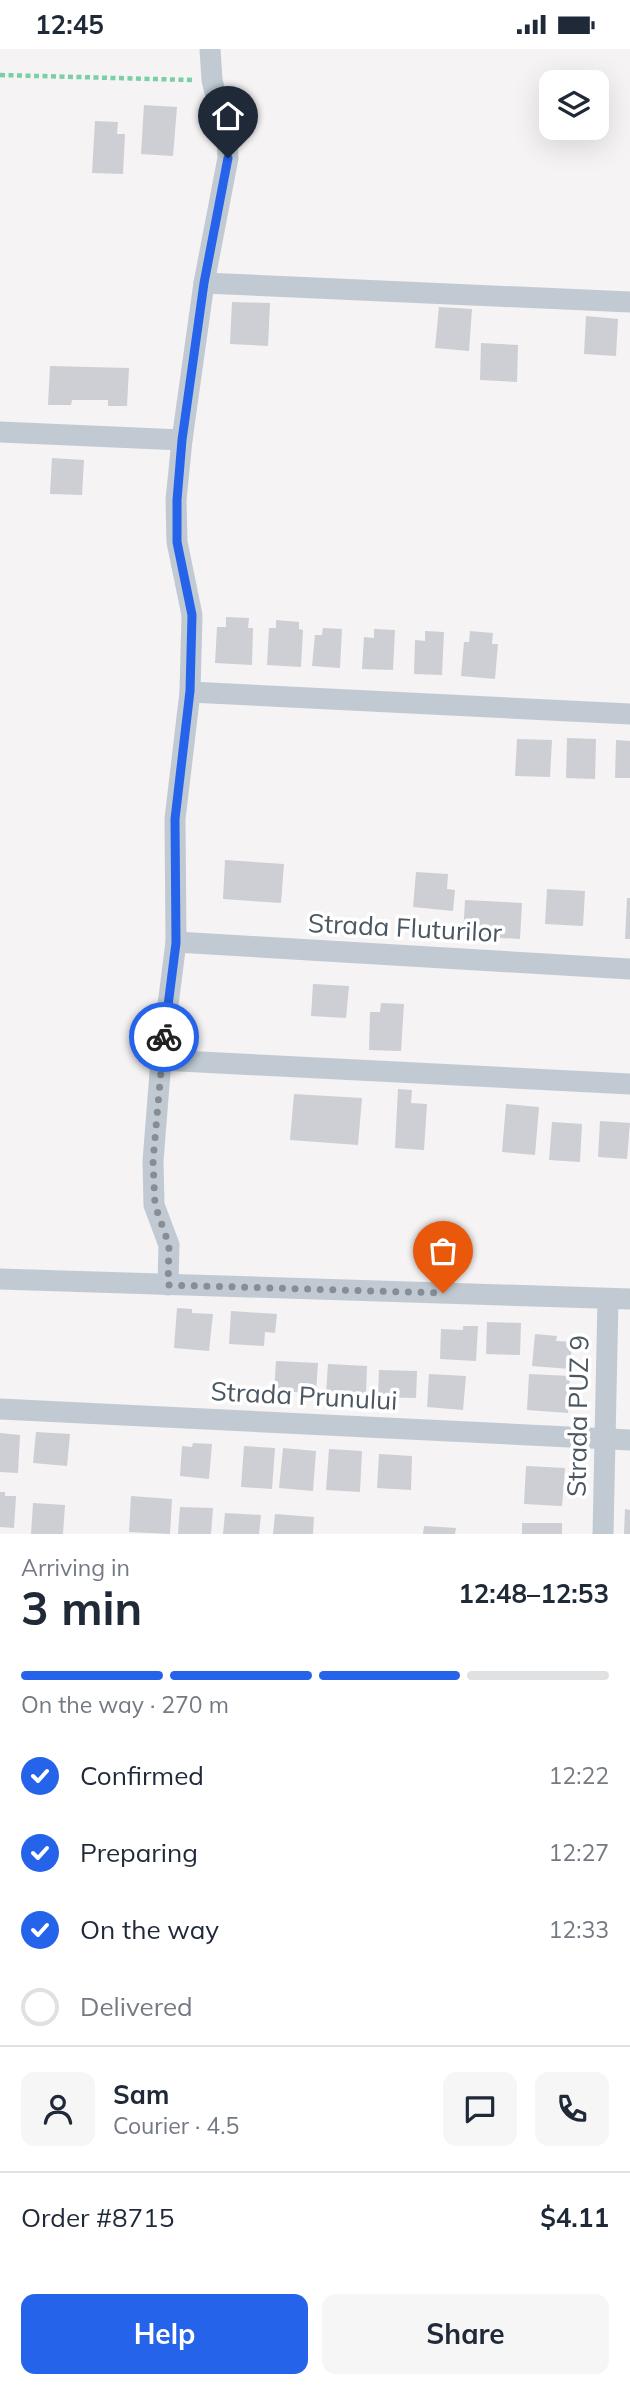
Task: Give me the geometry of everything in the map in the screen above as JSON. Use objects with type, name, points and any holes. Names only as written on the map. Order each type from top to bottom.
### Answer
[{"type":"street","points":[[168,1285],[169,1245],[155,1205],[153,1161],[176,943],[175,819],[190,691],[192,615],[177,542],[177,500],[182,440],[204,283],[228,158],[212,80],[211,49]]},
{"type":"street","points":[[204,283],[630,302]]},
{"type":"street","points":[[0,432],[182,440]]},
{"type":"street","points":[[190,691],[630,714]]},
{"type":"street","name":"Strada Fluturilor","points":[[176,943],[630,969]]},
{"type":"street","points":[[162,1059],[630,1084]]},
{"type":"street","points":[[0,1279],[630,1300]]},
{"type":"street","name":"Strada PUZ 9","points":[[603,1534],[608,1299]]},
{"type":"street","name":"Strada Prunului","points":[[0,1409],[630,1440]]},
{"type":"path","points":[[0,75],[212,80]]},
{"type":"building","points":[[144,105],[177,107],[173,156],[141,154]]},
{"type":"building","points":[[95,121],[118,122],[117,134],[125,134],[123,174],[92,173]]},
{"type":"building","points":[[232,302],[270,303],[268,346],[230,344]]},
{"type":"building","points":[[439,307],[472,309],[469,351],[435,348]]},
{"type":"building","points":[[586,316],[618,319],[616,356],[584,354]]},
{"type":"building","points":[[481,343],[518,345],[517,382],[480,380]]},
{"type":"building","points":[[50,366],[129,368],[127,406],[108,406],[108,400],[72,400],[71,405],[48,405]]},
{"type":"building","points":[[52,458],[84,460],[82,495],[50,494]]},
{"type":"building","points":[[226,617],[249,618],[248,628],[253,628],[252,665],[215,663],[217,627],[226,627]]},
{"type":"building","points":[[276,620],[299,622],[299,629],[303,630],[301,667],[267,665],[269,628],[276,628]]},
{"type":"building","points":[[323,628],[342,629],[340,668],[312,666],[315,635],[322,635]]},
{"type":"building","points":[[374,629],[395,630],[393,670],[362,669],[364,637],[374,638]]},
{"type":"building","points":[[425,631],[444,632],[442,675],[414,674],[415,640],[425,641]]},
{"type":"building","points":[[470,631],[493,633],[492,644],[498,644],[495,679],[461,676],[464,642],[469,642]]},
{"type":"building","points":[[567,738],[596,739],[595,779],[566,778]]},
{"type":"building","points":[[517,739],[552,740],[550,777],[515,776]]},
{"type":"building","points":[[616,740],[630,741],[630,778],[615,778]]},
{"type":"building","points":[[225,860],[284,864],[281,903],[223,899]]},
{"type":"building","points":[[416,872],[448,874],[447,889],[455,890],[453,911],[413,907]]},
{"type":"building","points":[[547,889],[585,891],[583,926],[545,924]]},
{"type":"building","points":[[627,898],[630,898],[630,939],[625,939]]},
{"type":"building","points":[[465,900],[522,903],[520,939],[463,936]]},
{"type":"building","points":[[313,984],[349,986],[346,1018],[311,1016]]},
{"type":"building","points":[[381,1003],[404,1004],[401,1051],[369,1050],[370,1012],[380,1012]]},
{"type":"building","points":[[398,1089],[412,1090],[411,1103],[427,1104],[424,1150],[395,1148]]},
{"type":"building","points":[[294,1094],[362,1098],[358,1145],[290,1140]]},
{"type":"building","points":[[506,1104],[539,1107],[535,1155],[502,1152]]},
{"type":"building","points":[[600,1121],[630,1123],[627,1159],[598,1157]]},
{"type":"building","points":[[552,1122],[582,1124],[580,1162],[549,1160]]},
{"type":"building","points":[[177,1308],[192,1309],[192,1313],[213,1314],[209,1351],[174,1348]]},
{"type":"building","points":[[231,1311],[277,1314],[275,1333],[265,1332],[264,1346],[229,1344]]},
{"type":"building","points":[[487,1322],[521,1323],[520,1355],[486,1354]]},
{"type":"building","points":[[463,1326],[478,1326],[476,1361],[440,1359],[441,1329],[463,1330]]},
{"type":"building","points":[[535,1334],[557,1336],[556,1341],[572,1342],[570,1369],[532,1366]]},
{"type":"building","points":[[276,1361],[318,1363],[316,1393],[274,1391]]},
{"type":"building","points":[[328,1364],[367,1366],[366,1395],[326,1393]]},
{"type":"building","points":[[379,1370],[417,1371],[416,1398],[378,1397]]},
{"type":"building","points":[[429,1374],[466,1376],[463,1410],[427,1407]]},
{"type":"building","points":[[529,1374],[570,1376],[568,1413],[527,1410]]},
{"type":"building","points":[[36,1432],[70,1434],[67,1466],[33,1463]]},
{"type":"building","points":[[0,1433],[20,1435],[18,1473],[0,1472]]},
{"type":"building","points":[[193,1443],[212,1444],[209,1479],[180,1476],[182,1446],[192,1447]]},
{"type":"building","points":[[244,1446],[275,1448],[272,1489],[241,1487]]},
{"type":"building","points":[[283,1448],[316,1451],[313,1491],[279,1488]]},
{"type":"building","points":[[329,1449],[362,1451],[360,1492],[326,1490]]},
{"type":"building","points":[[379,1454],[412,1456],[411,1490],[377,1488]]},
{"type":"building","points":[[526,1466],[565,1468],[562,1506],[524,1504]]},
{"type":"building","points":[[0,1492],[5,1492],[5,1496],[16,1496],[14,1528],[0,1527]]},
{"type":"building","points":[[131,1496],[172,1499],[170,1534],[129,1532]]},
{"type":"building","points":[[33,1503],[65,1505],[63,1534],[31,1534]]},
{"type":"building","points":[[180,1507],[213,1508],[211,1534],[178,1534]]},
{"type":"building","points":[[625,1509],[630,1510],[630,1534],[624,1534]]},
{"type":"building","points":[[225,1513],[261,1515],[259,1534],[223,1534]]},
{"type":"building","points":[[275,1514],[314,1517],[313,1534],[273,1534]]},
{"type":"building","points":[[522,1523],[562,1523],[562,1534],[522,1534]]},
{"type":"building","points":[[424,1526],[456,1528],[455,1534],[423,1534]]},
{"type":"way so far","points":[[164,1037],[153,1161],[155,1205],[169,1245],[168,1285],[443,1293]]},
{"type":"route","points":[[164,1037],[176,943],[175,819],[190,691],[192,615],[177,542],[177,500],[182,440],[204,283],[228,158]]}]
